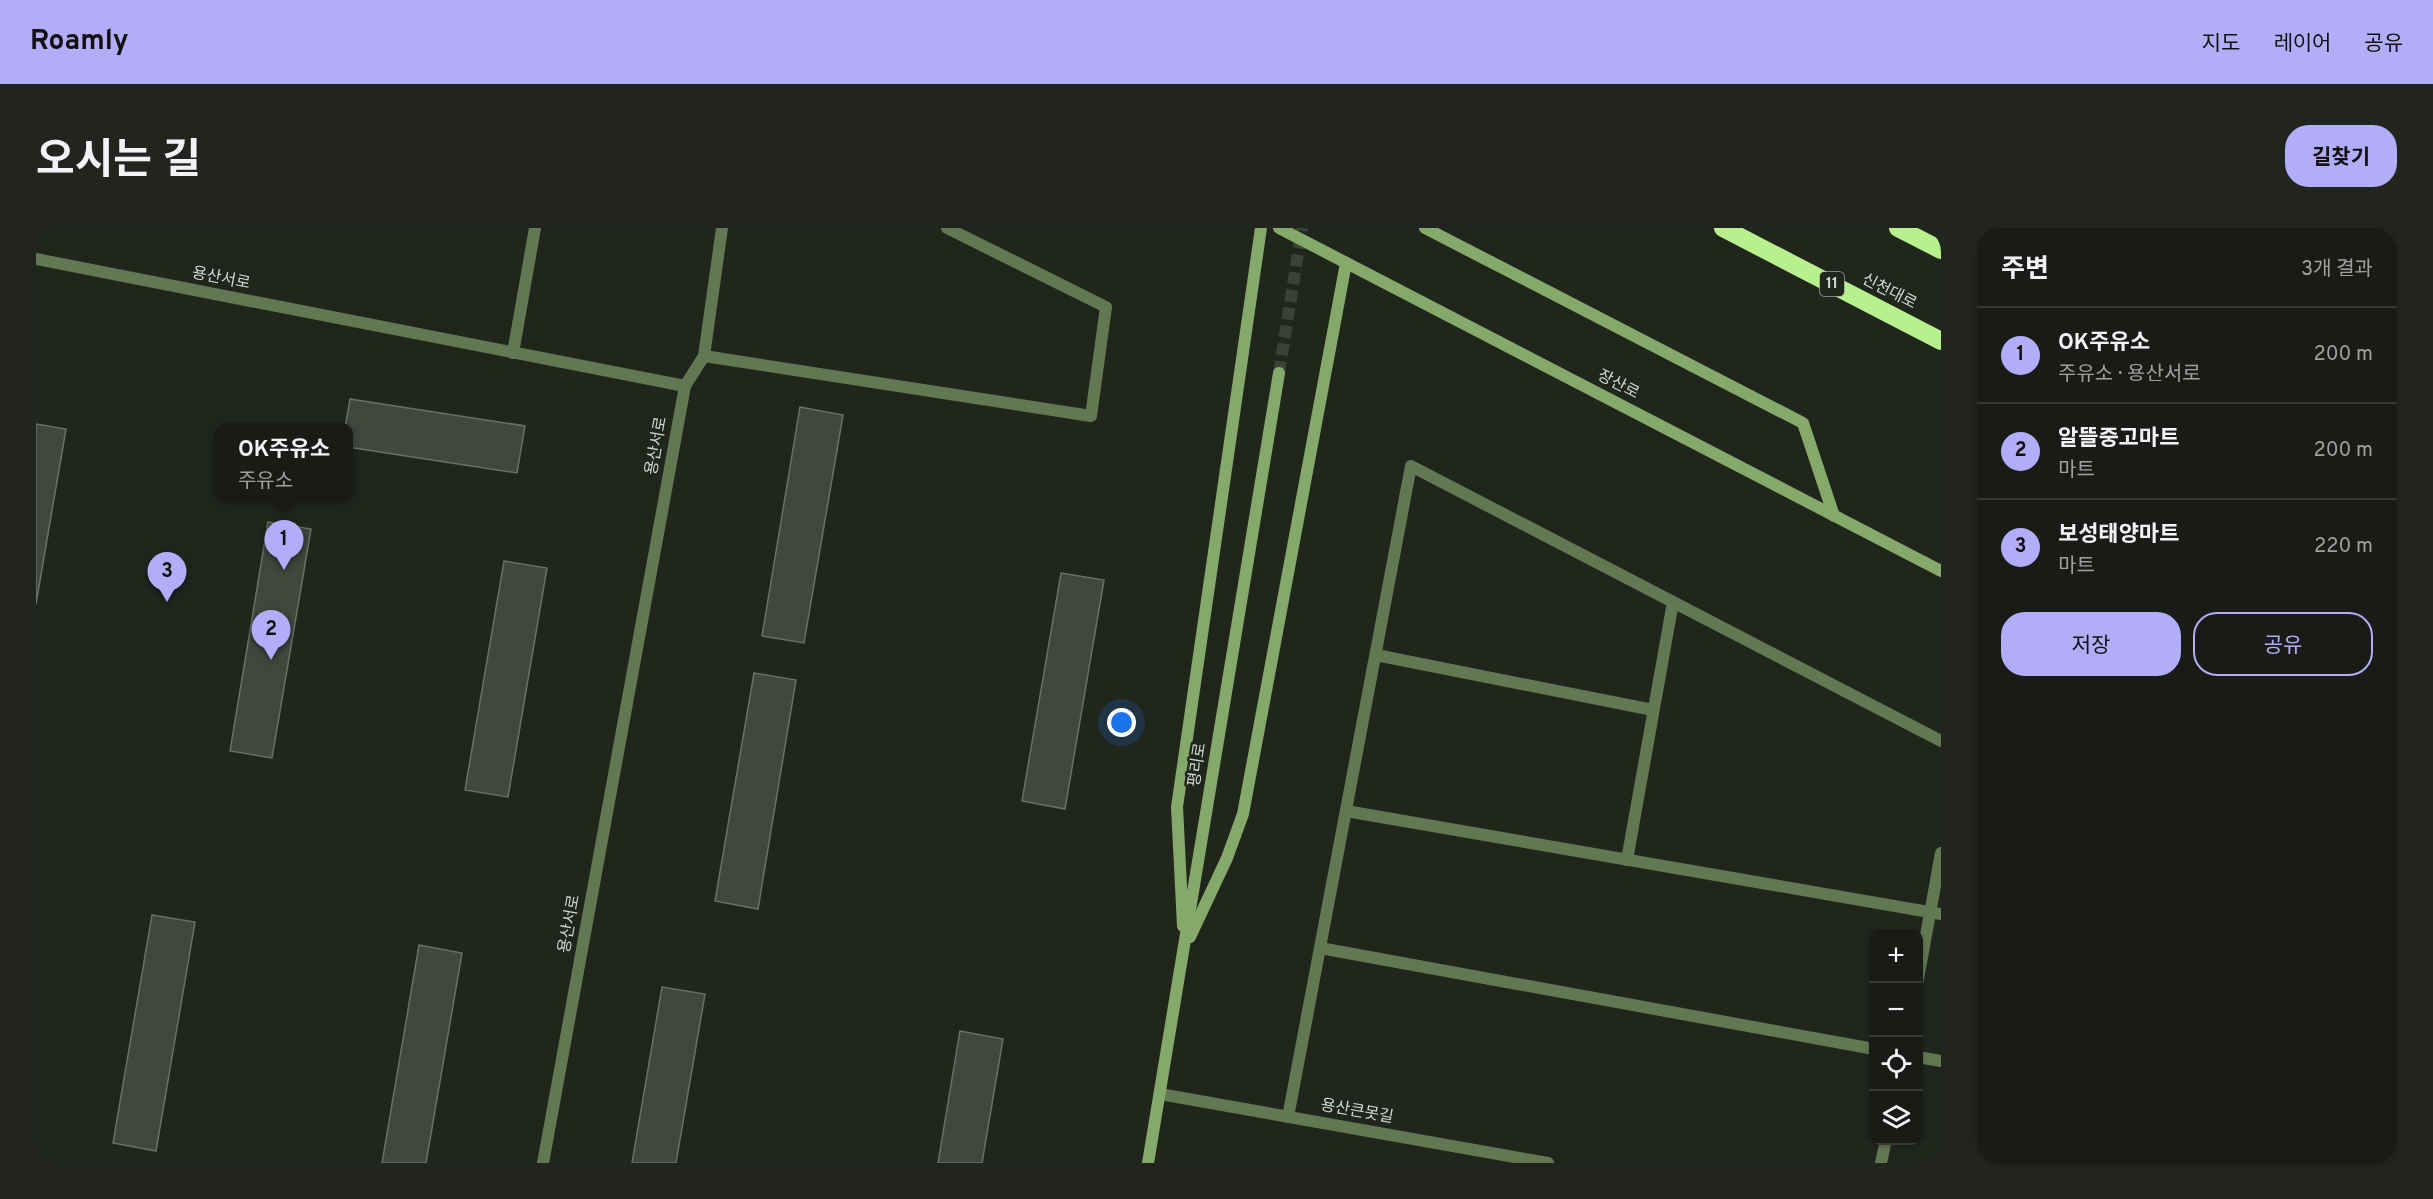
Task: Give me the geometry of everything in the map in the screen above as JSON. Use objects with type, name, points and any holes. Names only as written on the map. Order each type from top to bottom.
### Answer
[{"type":"highway","name":"신천대로","points":[[1723,228],[1941,341]]},
{"type":"highway","points":[[1898,228],[1941,250]]},
{"type":"main road","points":[[1184,952],[1177,807],[1261,228]]},
{"type":"main road","name":"장산로","points":[[1279,228],[1941,571]]},
{"type":"main road","points":[[1425,228],[1803,423],[1834,516]]},
{"type":"main road","points":[[1184,952],[1227,858],[1243,814],[1346,263]]},
{"type":"main road","name":"평리로","points":[[1148,1163],[1279,373]]},
{"type":"street","points":[[513,353],[535,228]]},
{"type":"street","points":[[685,386],[704,356],[722,228]]},
{"type":"street","points":[[704,356],[1091,416],[1106,307],[947,228]]},
{"type":"street","name":"용산서로","points":[[36,259],[685,386],[543,1163]]},
{"type":"street","points":[[1288,1117],[1411,466],[1941,741]]},
{"type":"street","points":[[1627,860],[1673,602]]},
{"type":"street","points":[[1376,655],[1653,710]]},
{"type":"street","points":[[1346,811],[1936,913]]},
{"type":"street","points":[[1923,961],[1936,913],[1941,853]]},
{"type":"street","points":[[1320,948],[1869,1048]]},
{"type":"street","points":[[1923,1058],[1941,1061]]},
{"type":"street","name":"용산큰못길","points":[[1160,1094],[1548,1163]]},
{"type":"street","points":[[1881,1163],[1885,1145]]},
{"type":"building","points":[[350,399],[525,426],[517,473],[353,448],[353,423],[346,423]]},
{"type":"building","points":[[800,407],[843,415],[804,643],[762,636]]},
{"type":"building","points":[[36,424],[66,429],[36,604]]},
{"type":"building","points":[[268,522],[311,529],[272,758],[230,751]]},
{"type":"building","points":[[504,561],[547,568],[508,797],[465,790]]},
{"type":"building","points":[[1061,573],[1104,580],[1065,809],[1022,801]]},
{"type":"building","points":[[754,673],[796,680],[758,909],[715,901]]},
{"type":"building","points":[[152,915],[195,922],[156,1151],[113,1143]]},
{"type":"building","points":[[419,945],[462,953],[426,1163],[382,1163]]},
{"type":"building","points":[[662,987],[705,994],[676,1163],[632,1163]]},
{"type":"building","points":[[960,1031],[1003,1039],[982,1163],[938,1163]]},
{"type":"tunnel","points":[[1279,373],[1302,228]]},
{"type":"place","name":"OK주유소","points":[[284,570]]},
{"type":"place","name":"보성태양마트","points":[[167,602]]},
{"type":"place","name":"알뜰중고마트","points":[[271,660]]}]
